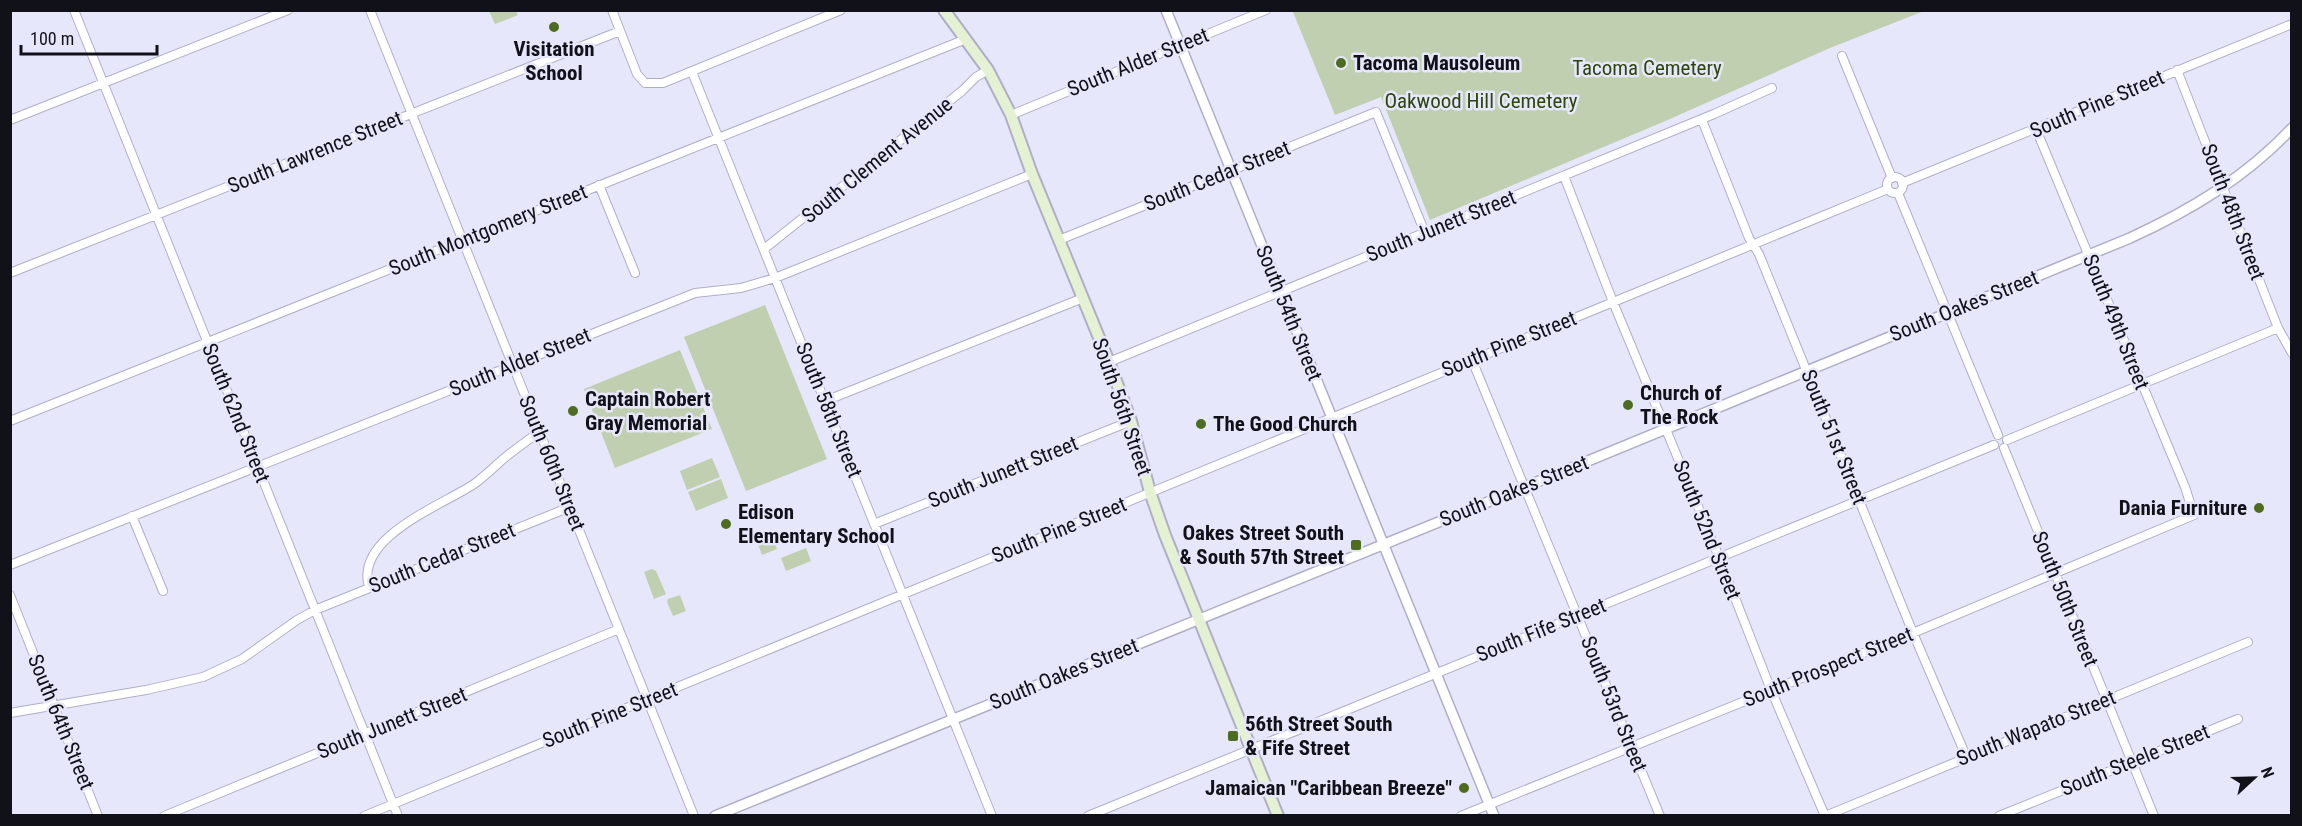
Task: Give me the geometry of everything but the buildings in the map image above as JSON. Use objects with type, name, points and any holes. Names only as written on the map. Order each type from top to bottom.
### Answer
[{"type":"main road","name":"South 56th Street","points":[[944,10],[988,70],[1011,115],[1032,174],[1131,420],[1150,492],[1165,535],[1278,816]]},
{"type":"street","name":"South 62nd Street","points":[[74,10],[398,816]]},
{"type":"street","points":[[10,120],[288,10]]},
{"type":"street","name":"South 60th Street","points":[[370,10],[694,816]]},
{"type":"street","points":[[612,10],[637,74],[647,84],[663,83],[692,72],[841,10]]},
{"type":"street","name":"South 54th Street","points":[[1166,10],[1494,816]]},
{"type":"street","name":"South Alder Street","points":[[1011,115],[1266,10]]},
{"type":"street","name":"South Pine Street","points":[[1902,183],[2292,24]]},
{"type":"street","name":"South Lawrence Street","points":[[10,273],[620,31]]},
{"type":"street","name":"South Montgomery Street","points":[[10,421],[966,39]]},
{"type":"street","points":[[1842,56],[1892,178]]},
{"type":"street","name":"South Clement Avenue","points":[[764,249],[988,70]]},
{"type":"street","name":"South 48th Street","points":[[2177,70],[2278,328],[2292,353]]},
{"type":"street","name":"South 58th Street","points":[[692,72],[992,816]]},
{"type":"street","name":"South Junett Street","points":[[1109,362],[1702,120],[1772,88]]},
{"type":"street","name":"South Cedar Street","points":[[1059,240],[1376,112],[1425,233]]},
{"type":"street","name":"South 51st Street","points":[[1702,120],[1966,756]]},
{"type":"street","name":"South Oakes Street","points":[[715,816],[2089,255],[2169,220],[2224,188],[2267,153],[2292,128]]},
{"type":"street","name":"South 49th Street","points":[[2036,129],[2185,487],[2194,515]]},
{"type":"street","name":"South Alder Street","points":[[10,564],[695,293],[741,288],[775,278],[1032,174]]},
{"type":"street","name":"South 52nd Street","points":[[1564,176],[1771,690],[1825,816]]},
{"type":"street","points":[[1892,178],[1897,178],[1902,183],[1902,188],[1898,193]]},
{"type":"street","points":[[1892,178],[1887,184],[1888,189],[1893,193],[1898,193]]},
{"type":"street","points":[[599,185],[635,273]]},
{"type":"street","name":"South Pine Street","points":[[364,816],[1888,189]]},
{"type":"street","points":[[1898,193],[1998,435]]},
{"type":"street","points":[[825,401],[1083,298]]},
{"type":"street","points":[[2007,440],[2278,328]]},
{"type":"street","name":"South 53rd Street","points":[[1472,360],[1660,816]]},
{"type":"street","name":"South Junett Street","points":[[874,524],[1131,420]]},
{"type":"street","points":[[369,587],[366,579],[369,567],[387,538],[401,525],[477,482],[539,432]]},
{"type":"street","points":[[1998,435],[2004,436],[2007,440]]},
{"type":"street","points":[[1998,435],[1994,445],[1997,448],[2004,448],[2007,440]]},
{"type":"street","name":"South Fife Street","points":[[1088,816],[1994,445]]},
{"type":"street","name":"South 50th Street","points":[[2004,448],[2154,816]]},
{"type":"street","name":"South Cedar Street","points":[[315,610],[570,507]]},
{"type":"street","name":"South Prospect Street","points":[[1461,816],[1913,633],[2194,515]]},
{"type":"street","points":[[132,516],[163,591]]},
{"type":"street","name":"South 64th Street","points":[[10,595],[98,816]]},
{"type":"street","points":[[10,713],[172,685],[216,672],[247,656],[297,620],[315,610]]},
{"type":"street","name":"South Junett Street","points":[[164,816],[619,629]]},
{"type":"street","name":"South Wapato Street","points":[[1825,816],[1966,756],[2248,642]]},
{"type":"street","name":"South Steele Street","points":[[1998,816],[2238,718]]},
{"type":"green space","name":"Oakwood Hill Cemetery","points":[[1297,10],[1924,11],[1830,48],[1663,122],[1430,220],[1381,97],[1335,115],[1293,12]]},
{"type":"green space","points":[[489,11],[516,11],[518,15],[495,24]]},
{"type":"green space","points":[[765,305],[827,459],[746,491],[684,337]]},
{"type":"green space","points":[[680,350],[712,429],[615,468],[584,389]]},
{"type":"green space","points":[[712,458],[720,477],[687,490],[680,471]]},
{"type":"green space","points":[[721,479],[728,498],[696,511],[688,492]]},
{"type":"green space","points":[[765,530],[770,532],[777,549],[762,555],[754,534]]},
{"type":"green space","points":[[806,548],[811,561],[786,571],[781,558]]},
{"type":"green space","points":[[652,569],[656,571],[666,594],[654,599],[644,572]]},
{"type":"green space","points":[[680,595],[686,611],[673,616],[667,602],[668,599]]},
{"type":"place","name":"Visitation School","points":[[554,27]]},
{"type":"place","name":"Tacoma Mausoleum","points":[[1341,63]]},
{"type":"place","name":"Church of The Rock","points":[[1628,405]]},
{"type":"place","name":"Captain Robert Gray Memorial","points":[[573,411]]},
{"type":"place","name":"The Good Church","points":[[1201,424]]},
{"type":"place","name":"Dania Furniture","points":[[2259,508]]},
{"type":"place","name":"Edison Elementary School","points":[[726,524]]},
{"type":"place","name":"Oakes Street South & South 57th Street","points":[[1356,545]]},
{"type":"place","name":"56th Street South & Fife Street","points":[[1233,736]]},
{"type":"place","name":"Jamaican \"Caribbean Breeze\"","points":[[1464,788]]},
{"type":"park label","name":"Tacoma Cemetery","points":[[1647,68]]}]
